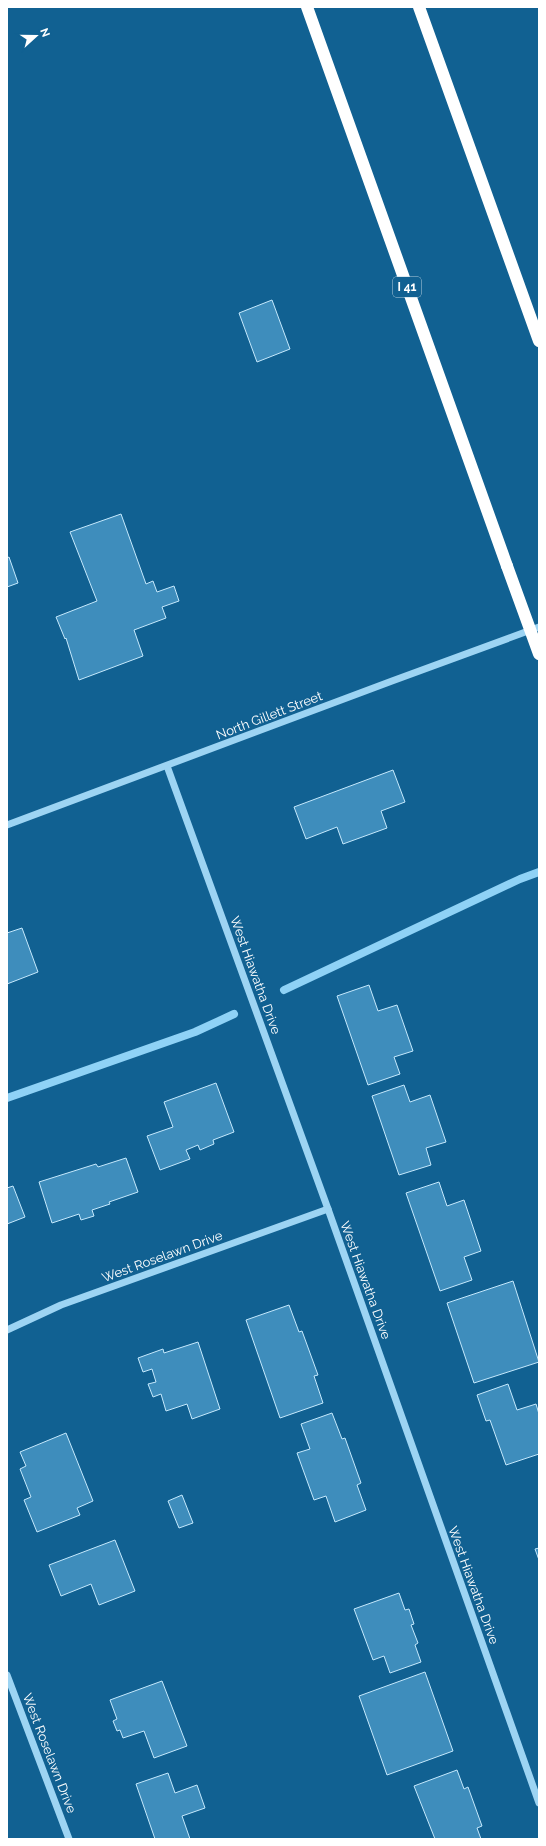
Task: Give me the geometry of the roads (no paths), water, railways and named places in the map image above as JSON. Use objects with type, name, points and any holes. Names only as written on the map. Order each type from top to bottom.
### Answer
[{"type":"highway","name":"I 41","points":[[307,7],[539,654]]},
{"type":"highway","points":[[419,7],[539,341]]},
{"type":"street","name":"North Gillett Street","points":[[7,825],[539,627]]},
{"type":"street","name":"West Hiawatha Drive","points":[[167,766],[328,1209],[539,1803]]},
{"type":"street","name":"West Roselawn Drive","points":[[7,1330],[61,1304],[328,1209]]},
{"type":"street","name":"West Roselawn Drive","points":[[7,1675],[70,1839]]},
{"type":"waterway","points":[[284,990],[520,879],[539,872]]},
{"type":"waterway","points":[[7,1098],[195,1032],[234,1014]]}]
